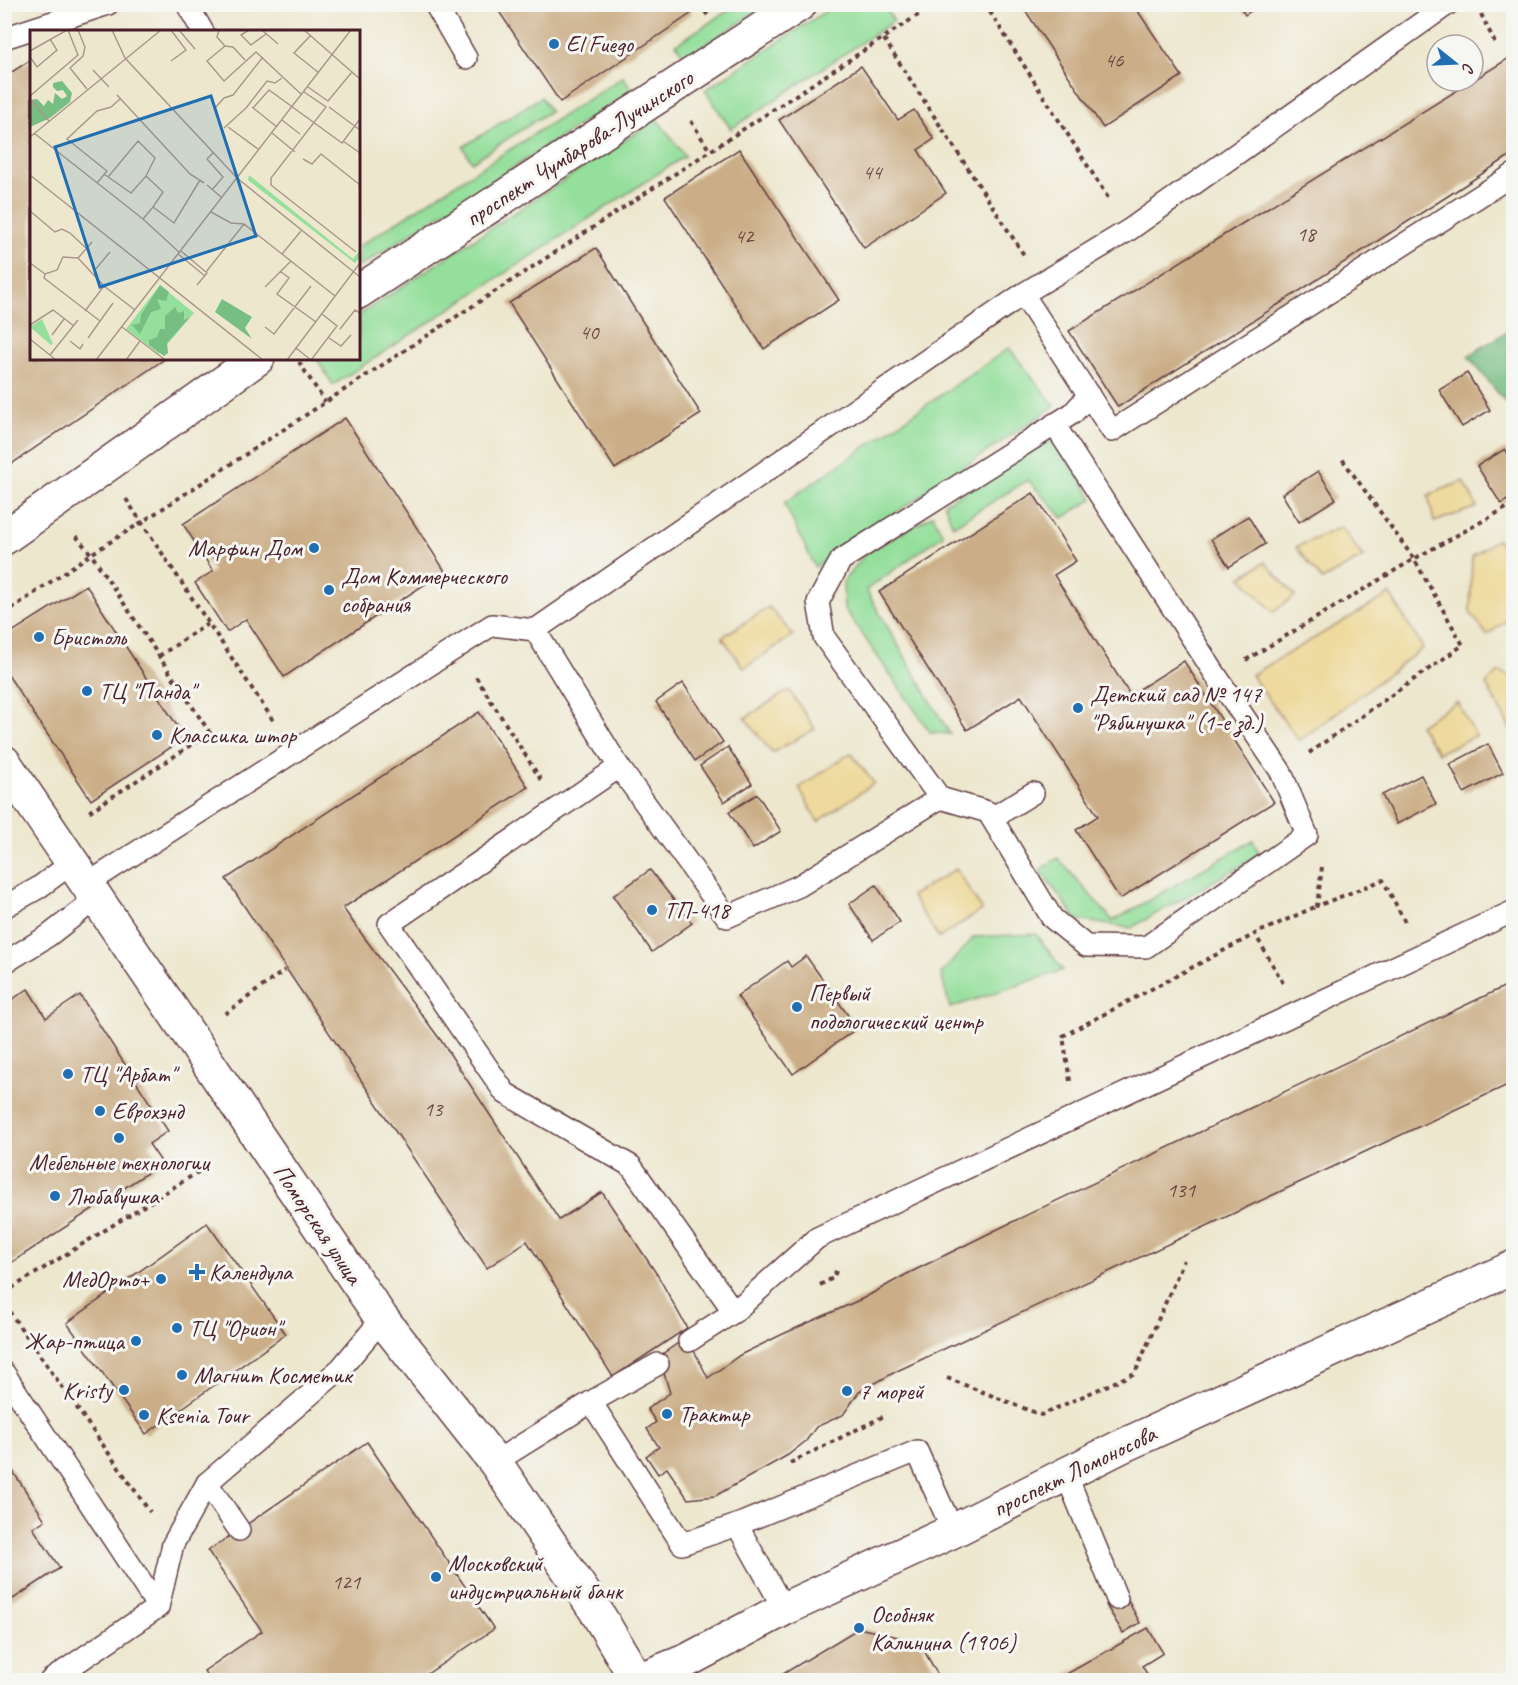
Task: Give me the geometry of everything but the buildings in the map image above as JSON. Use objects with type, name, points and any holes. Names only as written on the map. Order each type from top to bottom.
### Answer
[{"type":"street","name":"проспект Чумбарова-Лучинского","points":[[360,291],[800,4]]},
{"type":"street","points":[[4,538],[255,360]]},
{"type":"street","name":"Поморская улица","points":[[4,762],[382,1319],[495,1462],[596,1611],[637,1680]]},
{"type":"street","name":"проспект Ломоносова","points":[[637,1680],[688,1660],[784,1609],[953,1531],[1205,1407],[1514,1267]]},
{"type":"lane","points":[[4,38],[108,4]]},
{"type":"lane","points":[[187,4],[202,30]]},
{"type":"lane","points":[[435,4],[466,58]]},
{"type":"lane","points":[[4,963],[48,936],[85,882],[295,752],[492,625],[535,630],[1023,294],[1129,230],[1448,4]]},
{"type":"lane","points":[[1023,294],[1112,431],[1514,174]]},
{"type":"lane","points":[[1054,424],[1281,772],[1307,835],[1146,947],[1086,946],[1052,918],[988,812],[940,798],[824,637],[818,602],[841,560],[1054,424],[1073,413],[1089,395]]},
{"type":"lane","points":[[535,630],[619,767],[727,917],[799,886],[940,798]]},
{"type":"lane","points":[[619,767],[389,924],[505,1093],[631,1166],[734,1312]]},
{"type":"lane","points":[[992,818],[1034,794]]},
{"type":"lane","points":[[4,907],[38,888],[85,882]]},
{"type":"lane","points":[[689,1341],[734,1312],[817,1238],[1514,911]]},
{"type":"lane","points":[[51,1680],[158,1607],[173,1544],[207,1482],[341,1368],[382,1319]]},
{"type":"lane","points":[[495,1462],[591,1402],[658,1364]]},
{"type":"lane","points":[[4,1373],[158,1607]]},
{"type":"lane","points":[[591,1402],[682,1544],[737,1525],[917,1451],[953,1531]]},
{"type":"lane","points":[[1066,1474],[1117,1599]]},
{"type":"lane","points":[[207,1482],[239,1530]]},
{"type":"lane","points":[[737,1525],[784,1609]]},
{"type":"path","points":[[700,4],[708,16]]},
{"type":"path","points":[[921,4],[926,11]]},
{"type":"path","points":[[4,614],[90,554],[935,4]]},
{"type":"path","points":[[985,4],[1129,230]]},
{"type":"path","points":[[1477,5],[1497,45]]},
{"type":"path","points":[[884,39],[1042,283]]},
{"type":"path","points":[[298,360],[325,402]]},
{"type":"path","points":[[1281,772],[1463,645],[1414,558],[1340,456]]},
{"type":"path","points":[[104,466],[295,752]]},
{"type":"path","points":[[52,505],[90,554],[210,733],[85,814]]},
{"type":"path","points":[[1217,677],[1414,558],[1510,506]]},
{"type":"path","points":[[159,656],[209,623]]},
{"type":"path","points":[[475,676],[542,781]]},
{"type":"path","points":[[1307,835],[1323,869],[1317,906]]},
{"type":"path","points":[[1075,1117],[1063,1036],[1255,934],[1383,880],[1422,954]]},
{"type":"path","points":[[1255,934],[1299,1012]]},
{"type":"path","points":[[225,1014],[285,970]]},
{"type":"path","points":[[4,1293],[203,1168]]},
{"type":"path","points":[[947,1378],[1041,1415],[1135,1372],[1184,1260]]},
{"type":"path","points":[[4,1304],[173,1544]]},
{"type":"path","points":[[788,1464],[884,1416]]},
{"type":"green space","points":[[737,5],[767,5],[685,58],[676,44]]},
{"type":"green space","points":[[835,5],[883,5],[894,21],[731,129],[705,90]]},
{"type":"green space","points":[[623,77],[632,91],[360,266],[360,245]]},
{"type":"green space","points":[[541,97],[550,111],[472,162],[463,147]]},
{"type":"green space","points":[[657,119],[685,156],[333,385],[318,360],[360,360],[360,314]]},
{"type":"green space","points":[[1513,328],[1513,399],[1506,403],[1468,356]]},
{"type":"green space","points":[[1009,348],[1055,406],[815,567],[784,503]]},
{"type":"green space","points":[[1056,437],[1093,499],[1063,518],[1028,480],[953,526],[944,503]]},
{"type":"green space","points":[[933,515],[943,535],[866,590],[950,734],[930,732],[844,608],[843,582],[866,553]]},
{"type":"green space","points":[[1253,840],[1260,855],[1131,928],[1077,920],[1040,870],[1058,858],[1113,921]]},
{"type":"green space","points":[[1036,934],[1063,970],[950,1008],[941,974],[974,937]]},
{"type":"sand","points":[[1464,481],[1477,507],[1434,522],[1428,495]]},
{"type":"sand","points":[[1341,527],[1363,557],[1322,580],[1296,547]]},
{"type":"sand","points":[[1497,539],[1513,562],[1513,616],[1487,635],[1470,612],[1472,557]]},
{"type":"sand","points":[[1265,562],[1295,596],[1273,612],[1241,577]]},
{"type":"sand","points":[[1390,594],[1423,648],[1299,741],[1251,675]]},
{"type":"sand","points":[[769,607],[793,635],[744,668],[722,637]]},
{"type":"sand","points":[[1499,672],[1513,677],[1513,734],[1486,684]]},
{"type":"sand","points":[[789,690],[815,729],[772,753],[745,718]]},
{"type":"sand","points":[[1457,702],[1476,736],[1438,753],[1419,725]]},
{"type":"sand","points":[[851,753],[874,783],[818,822],[799,788]]},
{"type":"sand","points":[[956,869],[982,910],[939,938],[911,896]]},
{"type":"place","name":"El Fuego","points":[[554,44]]},
{"type":"place","name":"Марфин Дом","points":[[314,548]]},
{"type":"place","name":"Дом Коммерческого собрания","points":[[329,590]]},
{"type":"place","name":"Бристоль","points":[[39,637]]},
{"type":"place","name":"ТЦ \"Панда\"","points":[[87,691]]},
{"type":"place","name":"Детский сад № 147 \"Рябинушка\" (1-е зд.)","points":[[1078,708]]},
{"type":"place","name":"Классика штор","points":[[157,735]]},
{"type":"place","name":"ТП-418","points":[[652,910]]},
{"type":"place","name":"Первый подологический центр","points":[[797,1007]]},
{"type":"place","name":"ТЦ \"Арбат\"","points":[[68,1074]]},
{"type":"place","name":"Еврохэнд","points":[[100,1111]]},
{"type":"place","name":"Мебельные технологии","points":[[119,1138]]},
{"type":"place","name":"Любавушка","points":[[55,1196]]},
{"type":"place","name":"Календула","points":[[197,1272]]},
{"type":"place","name":"МедОрто+","points":[[161,1279]]},
{"type":"place","name":"ТЦ \"Орион\"","points":[[177,1328]]},
{"type":"place","name":"Жар-птица","points":[[136,1341]]},
{"type":"place","name":"Магнит Косметик","points":[[182,1375]]},
{"type":"place","name":"Kristy","points":[[124,1390]]},
{"type":"place","name":"7 морей","points":[[847,1391]]},
{"type":"place","name":"Трактир","points":[[667,1414]]},
{"type":"place","name":"Ksenia Tour","points":[[144,1415]]},
{"type":"place","name":"Московский индустриальный банк","points":[[436,1577]]},
{"type":"place","name":"Особняк Калинина (1906)","points":[[859,1628]]}]
